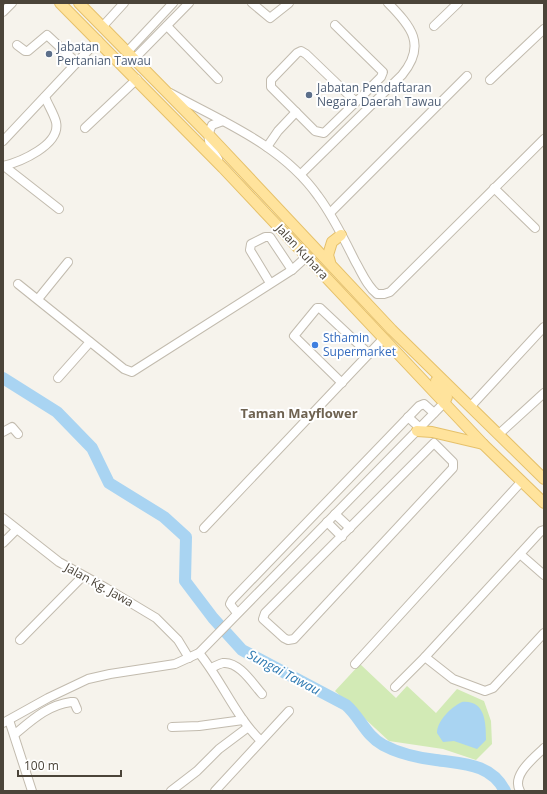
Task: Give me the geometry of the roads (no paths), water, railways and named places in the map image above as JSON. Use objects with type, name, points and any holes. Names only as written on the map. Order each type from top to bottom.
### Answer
[{"type":"main road","name":"Jalan Kuhara","points":[[60,3],[137,79],[223,168],[483,444],[544,503]]},
{"type":"main road","name":"Jalan Kuhara","points":[[79,3],[166,90],[330,262],[371,308],[544,478]]},
{"type":"main road","points":[[330,262],[328,255],[332,242],[341,236]]},
{"type":"main road","points":[[429,366],[428,372],[444,389],[447,397],[444,403]]},
{"type":"main road","points":[[419,429],[483,444]]},
{"type":"main road","points":[[532,467],[544,472]]},
{"type":"street","points":[[3,12],[12,3]]},
{"type":"street","points":[[103,26],[124,3]]},
{"type":"street","points":[[132,55],[173,3]]},
{"type":"street","points":[[132,55],[167,26],[189,3]]},
{"type":"street","points":[[252,3],[270,18],[289,3]]},
{"type":"street","points":[[301,174],[402,75],[412,61],[415,48],[412,34],[404,20],[388,3]]},
{"type":"street","points":[[434,26],[458,3]]},
{"type":"street","points":[[335,25],[383,72],[381,77],[356,102],[324,133],[315,131],[273,89],[270,82],[297,53],[302,52],[306,54],[356,102]]},
{"type":"street","points":[[167,26],[218,79]]},
{"type":"street","points":[[490,80],[544,29]]},
{"type":"street","points":[[17,44],[25,51],[28,51],[47,35],[76,62]]},
{"type":"street","points":[[3,141],[98,40]]},
{"type":"street","points":[[330,213],[467,76]]},
{"type":"street","points":[[85,128],[137,79]]},
{"type":"street","points":[[166,90],[267,147],[301,174],[330,213],[367,282],[377,294],[390,292],[544,139]]},
{"type":"street","points":[[3,166],[33,155],[46,145],[55,134],[56,123],[45,97]]},
{"type":"street","points":[[267,147],[278,131],[296,112]]},
{"type":"street","points":[[223,121],[212,125],[208,134],[208,143],[223,168]]},
{"type":"street","points":[[3,166],[59,209]]},
{"type":"street","points":[[494,188],[535,228]]},
{"type":"street","points":[[270,283],[250,250],[251,244],[265,237],[270,238],[292,270]]},
{"type":"street","points":[[18,284],[124,369],[132,372],[292,270],[303,260],[303,252]]},
{"type":"street","points":[[38,299],[68,262]]},
{"type":"street","points":[[342,383],[294,336],[317,308],[320,308],[369,354]]},
{"type":"street","points":[[471,406],[544,327]]},
{"type":"street","points":[[204,528],[383,339]]},
{"type":"street","points":[[58,378],[90,342]]},
{"type":"street","points":[[499,434],[544,392]]},
{"type":"street","points":[[32,791],[15,734],[6,721],[48,698],[88,679],[175,664],[199,653],[444,403]]},
{"type":"street","points":[[237,613],[230,604],[232,600],[408,417],[422,404],[434,413]]},
{"type":"street","points":[[408,417],[419,429]]},
{"type":"street","points":[[3,432],[12,427],[18,434]]},
{"type":"street","points":[[431,444],[437,446],[453,462],[453,468],[294,639],[288,640],[284,638],[263,619],[265,613],[342,537],[431,444]]},
{"type":"street","points":[[355,664],[522,481]]},
{"type":"street","points":[[335,514],[350,528]]},
{"type":"street","name":"Jalan Kg. Jawa","points":[[3,518],[46,554],[156,618],[178,640],[189,658]]},
{"type":"street","points":[[327,522],[342,537]]},
{"type":"street","points":[[3,543],[16,530]]},
{"type":"street","points":[[395,687],[425,657],[541,531],[544,530]]},
{"type":"street","points":[[285,544],[296,554]]},
{"type":"street","points":[[520,554],[544,575]]},
{"type":"street","points":[[20,640],[83,576]]},
{"type":"street","points":[[425,657],[453,679],[485,691],[492,688],[544,633]]},
{"type":"street","points":[[199,653],[211,668],[245,724],[261,741]]},
{"type":"street","points":[[211,668],[224,663],[231,664],[241,670],[262,694]]},
{"type":"street","points":[[15,734],[50,708],[74,702],[77,709]]},
{"type":"street","points":[[215,791],[289,711]]},
{"type":"street","points":[[172,727],[245,724]]},
{"type":"street","points":[[171,791],[197,771],[245,724]]},
{"type":"street","points":[[520,791],[518,783],[521,773],[544,748]]},
{"type":"water","points":[[462,702],[470,702],[480,708],[483,714],[486,740],[477,749],[454,741],[443,742],[437,733],[439,724],[445,715],[453,707]]},
{"type":"waterway","name":"Sungai Tawau","points":[[3,378],[57,412],[92,448],[109,483],[164,517],[186,537],[185,581],[213,618],[242,650],[346,705],[372,737],[383,745],[402,753],[475,766],[492,775],[505,791]]},
{"type":"place","name":"Jabatan Pertanian Tawau","points":[[49,54]]},
{"type":"place","name":"Jabatan Pendaftaran Negara Daerah Tawau","points":[[309,95]]},
{"type":"place","name":"Sthamin Supermarket","points":[[315,345]]},
{"type":"district","name":"Taman Mayflower","points":[[299,413]]}]
